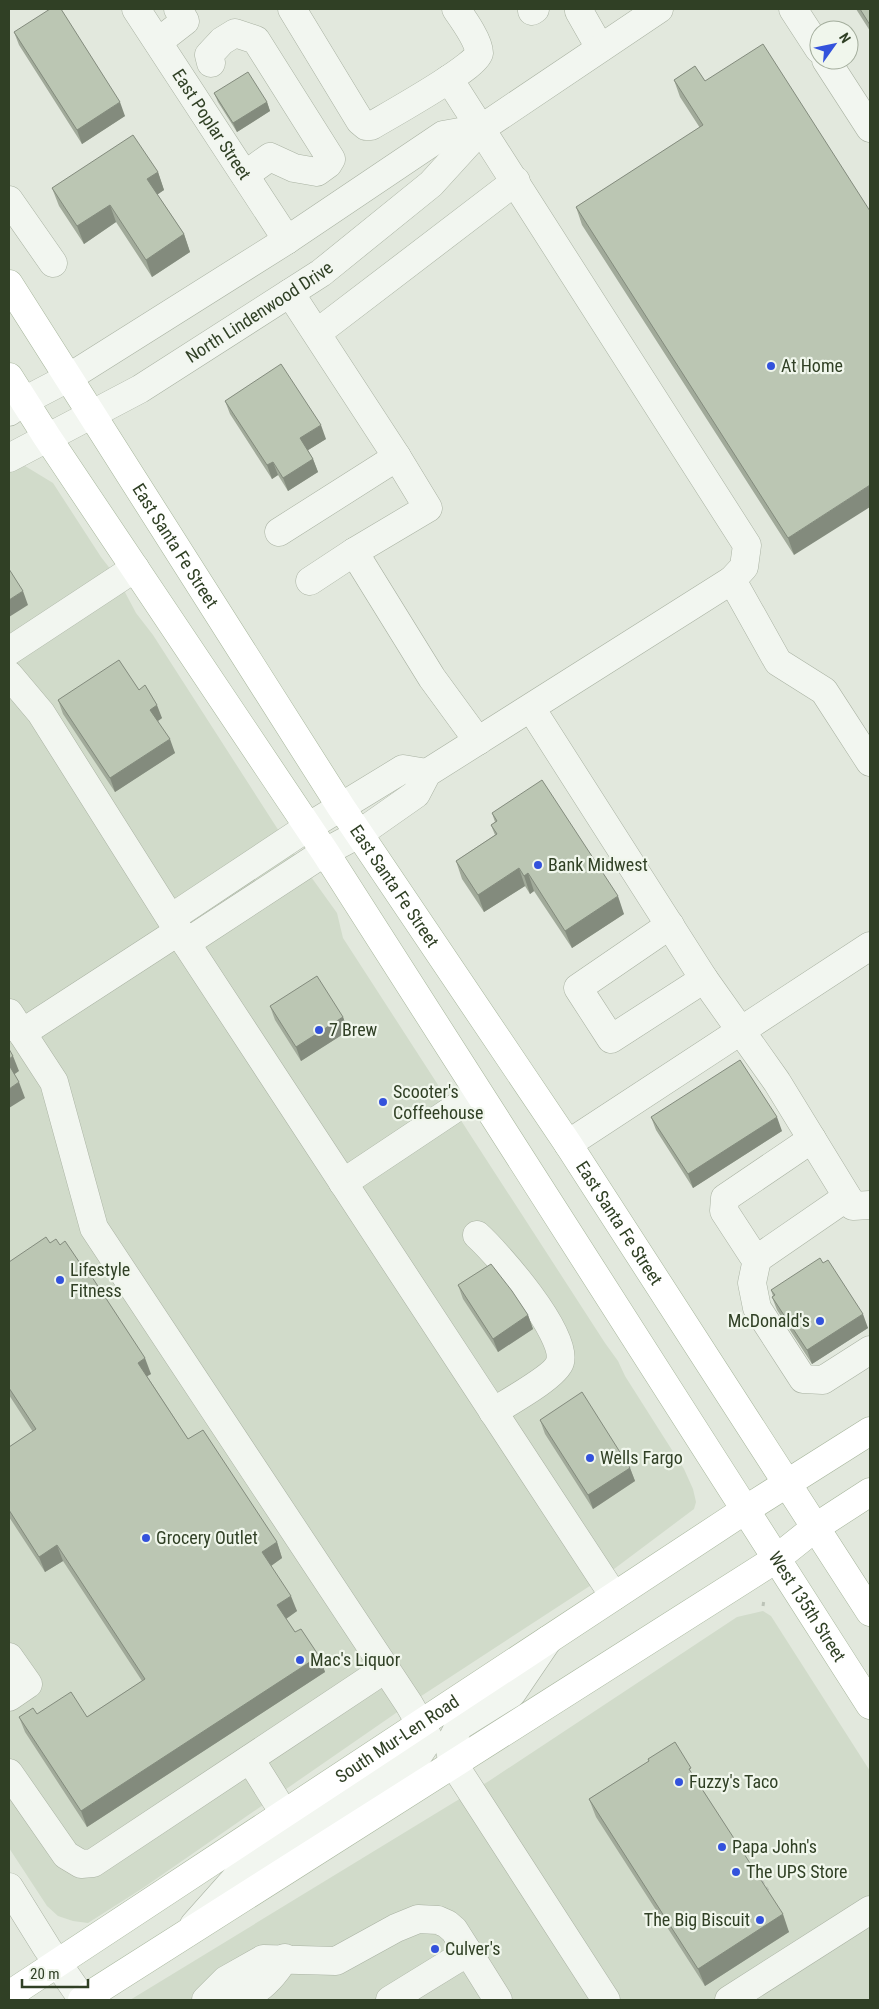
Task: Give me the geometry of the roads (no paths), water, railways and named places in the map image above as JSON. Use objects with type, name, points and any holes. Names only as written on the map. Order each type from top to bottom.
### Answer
[{"type":"main road","name":"East Santa Fe Street","points":[[9,284],[341,807],[568,1144],[787,1483]]},
{"type":"main road","points":[[9,377],[16,406],[47,437],[325,852],[745,1510]]},
{"type":"main road","name":"South Mur-Len Road","points":[[9,1995],[745,1510],[870,1431]]},
{"type":"main road","points":[[787,1483],[870,1612]]},
{"type":"main road","points":[[83,2000],[776,1559],[816,1527],[870,1492]]},
{"type":"main road","name":"West 135th Street","points":[[745,1510],[870,1705]]},
{"type":"street","name":"East Poplar Street","points":[[136,9],[287,240]]},
{"type":"street","points":[[292,9],[360,121],[366,126],[371,126],[464,70],[477,57],[479,53],[475,41],[456,9]]},
{"type":"street","points":[[580,9],[579,11],[600,48]]},
{"type":"street","points":[[793,9],[809,34]]},
{"type":"street","points":[[158,42],[188,13]]},
{"type":"street","name":"North Lindenwood Drive","points":[[9,458],[140,389],[321,273],[431,184],[482,128],[600,48],[644,13]]},
{"type":"street","points":[[211,63],[209,55],[222,41],[235,33],[256,40],[331,159],[328,164],[317,172],[294,168],[270,157],[245,176]]},
{"type":"street","points":[[832,70],[870,128]]},
{"type":"street","points":[[186,1934],[243,1870],[419,1754],[429,1739],[421,1723],[94,1228],[54,1082],[15,1023],[178,931],[359,834],[416,794],[427,773],[732,580],[744,568],[747,545],[449,79]]},
{"type":"street","name":"North Lindenwood Drive","points":[[16,406],[68,378],[287,240],[444,135],[482,128]]},
{"type":"street","points":[[317,333],[516,181]]},
{"type":"street","points":[[9,200],[53,263]]},
{"type":"street","points":[[290,293],[428,508],[354,552],[310,581]]},
{"type":"street","points":[[279,532],[397,457]]},
{"type":"street","points":[[354,552],[432,678],[478,741]]},
{"type":"street","points":[[9,650],[135,568]]},
{"type":"street","points":[[732,580],[778,662],[824,691],[870,762]]},
{"type":"street","points":[[9,675],[41,713],[178,931],[614,1596]]},
{"type":"street","points":[[531,708],[704,979],[777,1082],[812,1139],[859,1201],[757,1259],[752,1282],[757,1308],[803,1379],[823,1380],[870,1350]]},
{"type":"street","points":[[178,931],[308,827],[403,769],[427,773]]},
{"type":"street","points":[[670,925],[578,988],[582,995],[610,1039],[704,979]]},
{"type":"street","points":[[568,1144],[870,946]]},
{"type":"street","points":[[344,1184],[478,1093]]},
{"type":"street","points":[[757,1259],[724,1211],[725,1198],[812,1139]]},
{"type":"street","points":[[478,1235],[518,1279],[560,1347],[560,1361],[554,1372],[494,1412]]},
{"type":"street","points":[[548,1640],[512,1693],[459,1726],[449,1746],[453,1763],[606,2000]]},
{"type":"street","points":[[9,1657],[28,1684],[9,1697]]},
{"type":"street","points":[[9,1773],[66,1855],[81,1864],[93,1863],[385,1669]]},
{"type":"street","points":[[250,1759],[284,1813]]},
{"type":"street","points":[[12,1898],[83,2000]]},
{"type":"street","points":[[729,2000],[870,1910]]},
{"type":"street","points":[[209,1998],[226,1980],[263,1959],[284,1958],[336,1961],[396,1928],[418,1919],[438,1920],[454,1930],[498,2000]]},
{"type":"street","points":[[390,2000],[468,1952]]},
{"type":"place","name":"At Home","points":[[771,366]]},
{"type":"place","name":"Bank Midwest","points":[[538,865]]},
{"type":"place","name":"7 Brew","points":[[319,1030]]},
{"type":"place","name":"Scooter's Coffeehouse","points":[[383,1102]]},
{"type":"place","name":"Lifestyle Fitness","points":[[60,1280]]},
{"type":"place","name":"McDonald's","points":[[820,1321]]},
{"type":"place","name":"Wells Fargo","points":[[590,1458]]},
{"type":"place","name":"Grocery Outlet","points":[[146,1538]]},
{"type":"place","name":"Mac's Liquor","points":[[300,1660]]},
{"type":"place","name":"Fuzzy's Taco","points":[[679,1782]]},
{"type":"place","name":"Papa John's","points":[[722,1847]]},
{"type":"place","name":"The UPS Store","points":[[736,1872]]},
{"type":"place","name":"The Big Biscuit","points":[[760,1920]]},
{"type":"place","name":"Culver's","points":[[435,1949]]}]
